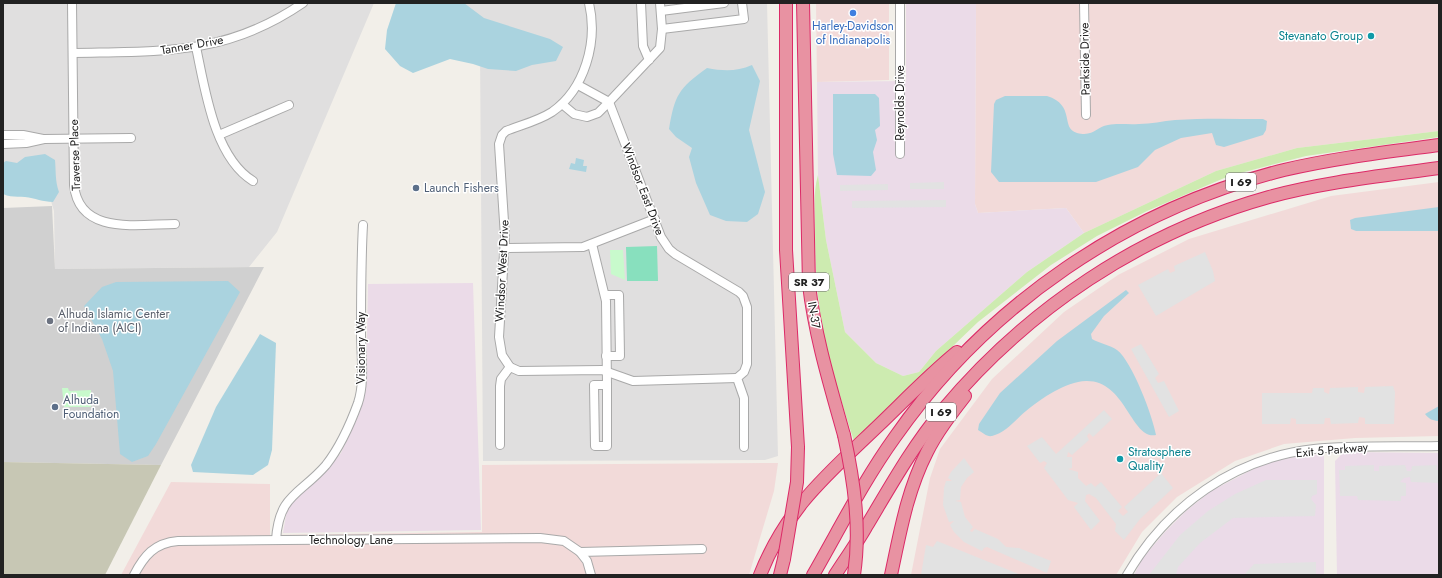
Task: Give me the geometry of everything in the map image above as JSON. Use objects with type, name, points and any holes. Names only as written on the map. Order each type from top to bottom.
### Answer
[{"type":"highway","points":[[778,3],[780,70],[785,121]]},
{"type":"highway","name":"IN-37","points":[[780,575],[784,560],[797,482],[798,447],[787,293],[785,121],[786,3]]},
{"type":"highway","name":"IN-37","points":[[803,3],[808,248],[812,308],[821,352],[844,435],[856,509],[857,533],[854,575]]},
{"type":"highway","points":[[805,88],[810,3]]},
{"type":"highway","name":"I 69","points":[[813,575],[859,493],[895,436],[930,390],[986,332],[1020,302],[1074,262],[1134,227],[1188,202],[1230,186],[1285,170],[1318,163],[1439,145]]},
{"type":"highway","name":"I 69","points":[[835,575],[866,528],[912,452],[942,412],[963,388],[1015,336],[1049,308],[1085,282],[1151,243],[1196,222],[1248,204],[1323,184],[1439,168]]},
{"type":"highway","points":[[891,575],[908,502],[921,465],[938,433],[986,368],[1085,282]]},
{"type":"highway","points":[[760,575],[767,557],[782,531],[809,492],[943,363],[960,349],[986,332]]},
{"type":"street","name":"Traverse Place","points":[[72,3],[75,192],[80,204],[89,215],[100,221],[112,224],[175,224]]},
{"type":"street","name":"Tanner Drive","points":[[73,53],[150,52],[196,47],[220,42],[251,31],[278,18],[303,3]]},
{"type":"street","points":[[589,3],[592,21],[590,48],[578,85],[609,102]]},
{"type":"street","points":[[641,3],[643,46],[649,60]]},
{"type":"street","points":[[562,104],[574,114],[587,117],[598,113],[649,60],[662,44],[661,7],[724,3]]},
{"type":"street","points":[[662,29],[744,19],[742,3]]},
{"type":"street","name":"Reynolds Drive","points":[[900,3],[900,154]]},
{"type":"street","name":"Parkside Drive","points":[[1084,3],[1086,115]]},
{"type":"street","points":[[196,47],[206,97],[219,135],[238,169],[253,181]]},
{"type":"street","name":"Windsor West Drive","points":[[510,367],[502,355],[499,337],[505,248],[505,219],[498,151],[500,139],[506,131],[550,113],[562,104],[578,85]]},
{"type":"street","name":"Windsor East Drive","points":[[609,102],[664,243],[669,249],[739,292],[746,301],[747,364],[744,372],[737,378]]},
{"type":"street","points":[[219,135],[289,105]]},
{"type":"street","points":[[3,135],[23,135],[44,139],[131,138]]},
{"type":"street","points":[[3,144],[26,143],[44,139]]},
{"type":"street","points":[[505,248],[578,247],[592,244],[655,219]]},
{"type":"street","name":"Visionary Way","points":[[276,540],[278,526],[287,501],[326,465],[338,447],[352,419],[360,394],[363,225]]},
{"type":"street","points":[[592,244],[605,296],[606,356],[607,446],[595,446],[594,385],[606,385]]},
{"type":"street","points":[[605,296],[619,295],[620,356],[606,356]]},
{"type":"street","points":[[500,445],[500,386],[501,379],[510,367],[519,371],[606,371],[633,380],[737,378],[744,398],[744,447]]},
{"type":"street","name":"Exit 5 Parkway","points":[[1127,575],[1140,552],[1168,521],[1208,486],[1237,471],[1267,460],[1314,449],[1439,446]]},
{"type":"street","name":"Technology Lane","points":[[134,575],[147,554],[164,543],[178,541],[551,538],[567,542],[580,552],[587,562],[591,575]]},
{"type":"street","points":[[580,552],[702,549]]},
{"type":"shaded area","points":[[3,3],[374,3],[277,232],[249,267],[55,269],[54,211],[48,191],[3,182]]},
{"type":"shaded area","points":[[415,3],[767,3],[778,456],[765,460],[483,461],[480,50]]},
{"type":"shaded area","points":[[816,3],[889,3],[889,80],[817,82]]},
{"type":"shaded area","points":[[906,3],[976,3],[975,204],[978,213],[1066,208],[1084,233],[1027,272],[936,351],[919,372],[903,376],[876,363],[845,332],[826,240],[818,175],[817,82],[906,81]]},
{"type":"shaded area","points":[[976,3],[1439,3],[1439,131],[1297,148],[1216,171],[1084,233],[1066,208],[978,213],[975,204]]},
{"type":"shaded area","points":[[944,182],[944,189],[910,189],[910,183]]},
{"type":"shaded area","points":[[1439,182],[1439,436],[1355,438],[1284,444],[1235,461],[1177,497],[1142,532],[1116,575],[911,575],[930,478],[940,449],[992,379],[1064,312],[1118,275],[1189,239],[1331,196]]},
{"type":"shaded area","points":[[888,184],[888,190],[840,191],[840,185]]},
{"type":"shaded area","points":[[946,200],[946,207],[852,208],[852,201]]},
{"type":"shaded area","points":[[52,206],[55,269],[264,267],[161,465],[3,462],[3,208]]},
{"type":"shaded area","points":[[1205,252],[1213,271],[1215,281],[1156,316],[1138,285],[1168,269],[1170,273],[1175,271],[1174,266]]},
{"type":"shaded area","points":[[473,283],[481,530],[283,533],[288,504],[319,479],[341,453],[359,414],[366,389],[368,284]]},
{"type":"shaded area","points":[[1141,344],[1159,374],[1155,378],[1158,383],[1164,381],[1179,411],[1169,417],[1131,349]]},
{"type":"shaded area","points":[[1393,386],[1395,392],[1394,424],[1365,424],[1365,418],[1359,417],[1358,423],[1331,424],[1330,418],[1325,418],[1324,424],[1296,424],[1296,419],[1291,418],[1290,424],[1262,424],[1262,393],[1312,393],[1313,388],[1324,388],[1324,392],[1329,394],[1330,388],[1358,387],[1358,392],[1364,393],[1365,387]]},
{"type":"shaded area","points":[[1104,410],[1112,419],[1093,437],[1089,433],[1087,436],[1089,440],[1072,455],[1068,452],[1067,457],[1072,457],[1072,468],[1068,469],[1078,472],[1078,478],[1086,486],[1091,483],[1095,487],[1101,482],[1122,507],[1118,511],[1123,516],[1128,512],[1124,507],[1161,473],[1173,488],[1140,519],[1124,540],[1115,531],[1116,524],[1096,498],[1089,494],[1086,495],[1085,501],[1100,521],[1091,530],[1074,507],[1078,503],[1068,500],[1044,468],[1047,463],[1044,461],[1040,463],[1027,446],[1042,437],[1056,454]]},
{"type":"shaded area","points":[[1344,452],[1439,453],[1439,575],[1337,575],[1335,461]]},
{"type":"shaded area","points":[[1324,454],[1324,575],[1134,575],[1142,559],[1165,532],[1186,511],[1211,491],[1265,463],[1299,456]]},
{"type":"shaded area","points":[[964,458],[974,472],[967,478],[961,487],[960,500],[955,501],[961,502],[965,517],[973,527],[970,531],[972,532],[975,529],[998,539],[1006,547],[1019,548],[1051,561],[1047,573],[987,547],[982,551],[964,542],[954,532],[950,525],[954,521],[949,522],[943,505],[944,488],[946,481],[952,481],[948,478],[951,472]]},
{"type":"shaded area","points":[[3,462],[161,465],[105,575],[3,575]]},
{"type":"shaded area","points":[[778,463],[774,491],[749,575],[121,575],[171,482],[270,484],[270,535],[482,532],[482,465]]},
{"type":"shaded area","points":[[1374,465],[1374,471],[1379,471],[1379,466],[1405,465],[1407,471],[1411,471],[1412,466],[1437,465],[1436,470],[1439,470],[1439,483],[1411,482],[1410,477],[1404,478],[1400,482],[1406,483],[1406,496],[1401,496],[1401,501],[1358,500],[1357,496],[1340,496],[1339,470],[1345,470],[1345,466]]},
{"type":"shaded area","points":[[1266,480],[1317,480],[1317,494],[1312,496],[1311,499],[1316,505],[1315,516],[1233,518],[1200,543],[1178,567],[1176,575],[1149,575],[1180,535],[1208,511],[1235,494]]},
{"type":"shaded area","points":[[937,541],[1021,575],[921,575],[926,545],[933,547]]},
{"type":"shaded area","points":[[1316,562],[1316,575],[1244,575],[1254,564]]},
{"type":"green space","points":[[1439,131],[1439,137],[1306,156],[1229,176],[1147,211],[1097,236],[1051,265],[978,322],[854,441],[830,362],[824,336],[818,296],[816,269],[815,188],[818,175],[826,240],[845,332],[876,363],[903,376],[919,372],[936,351],[1027,272],[1084,233],[1216,171],[1297,148]]},
{"type":"green space","points":[[657,246],[658,281],[627,281],[626,247]]},
{"type":"green space","points":[[610,250],[623,250],[625,280],[611,274]]},
{"type":"green space","points":[[62,388],[68,388],[69,391],[91,390],[91,407],[64,407]]},
{"type":"water","points":[[396,3],[464,3],[484,18],[550,39],[563,47],[556,61],[532,65],[516,71],[488,69],[450,59],[413,73],[400,66],[385,49],[387,30]]},
{"type":"water","points":[[752,65],[760,81],[749,130],[765,192],[758,214],[747,222],[726,221],[710,215],[696,183],[689,157],[692,148],[676,137],[669,129],[673,108],[679,94],[697,75],[707,68],[730,70],[740,69]]},
{"type":"water","points":[[833,94],[875,94],[879,98],[880,126],[875,130],[877,140],[873,152],[876,170],[871,176],[837,175],[833,154]]},
{"type":"water","points":[[1005,96],[1047,96],[1056,100],[1062,105],[1065,110],[1069,126],[1072,130],[1083,134],[1091,133],[1104,126],[1112,124],[1144,124],[1175,120],[1208,119],[1263,119],[1267,121],[1266,130],[1263,135],[1224,147],[1216,145],[1212,133],[1181,138],[1155,150],[1138,167],[1096,182],[999,182],[991,172],[994,104],[996,100]]},
{"type":"water","points":[[45,154],[55,160],[56,180],[59,192],[53,202],[3,194],[3,163],[6,161],[17,163],[25,157]]},
{"type":"water","points":[[576,158],[584,160],[583,166],[587,166],[586,172],[569,169],[571,163],[575,164]]},
{"type":"water","points":[[1439,207],[1439,231],[1356,231],[1351,229],[1350,220],[1355,218]]},
{"type":"water","points":[[228,281],[240,292],[156,444],[148,456],[132,462],[120,454],[113,371],[102,339],[84,306],[102,287],[116,282]]},
{"type":"water","points":[[1126,290],[1129,293],[1104,316],[1091,334],[1092,339],[1117,350],[1129,365],[1141,390],[1151,416],[1156,435],[1147,434],[1140,429],[1119,399],[1110,390],[1099,383],[1086,381],[1070,384],[1046,396],[1002,432],[988,436],[978,430],[979,424],[1000,393],[1057,341]]},
{"type":"water","points":[[260,334],[276,343],[272,450],[268,465],[253,475],[193,472],[191,465],[216,407]]},
{"type":"water","points":[[1439,406],[1439,421],[1431,419],[1425,414]]},
{"type":"place","name":"Harley-Davidson of Indianapolis","points":[[853,13]]},
{"type":"place","name":"Stevanato Group","points":[[1371,36]]},
{"type":"place","name":"Launch Fishers","points":[[416,188]]},
{"type":"place","name":"Alhuda Islamic Center of Indiana (AICI)","points":[[50,321]]},
{"type":"place","name":"Alhuda Foundation","points":[[55,407]]},
{"type":"place","name":"Stratosphere Quality","points":[[1120,459]]}]
